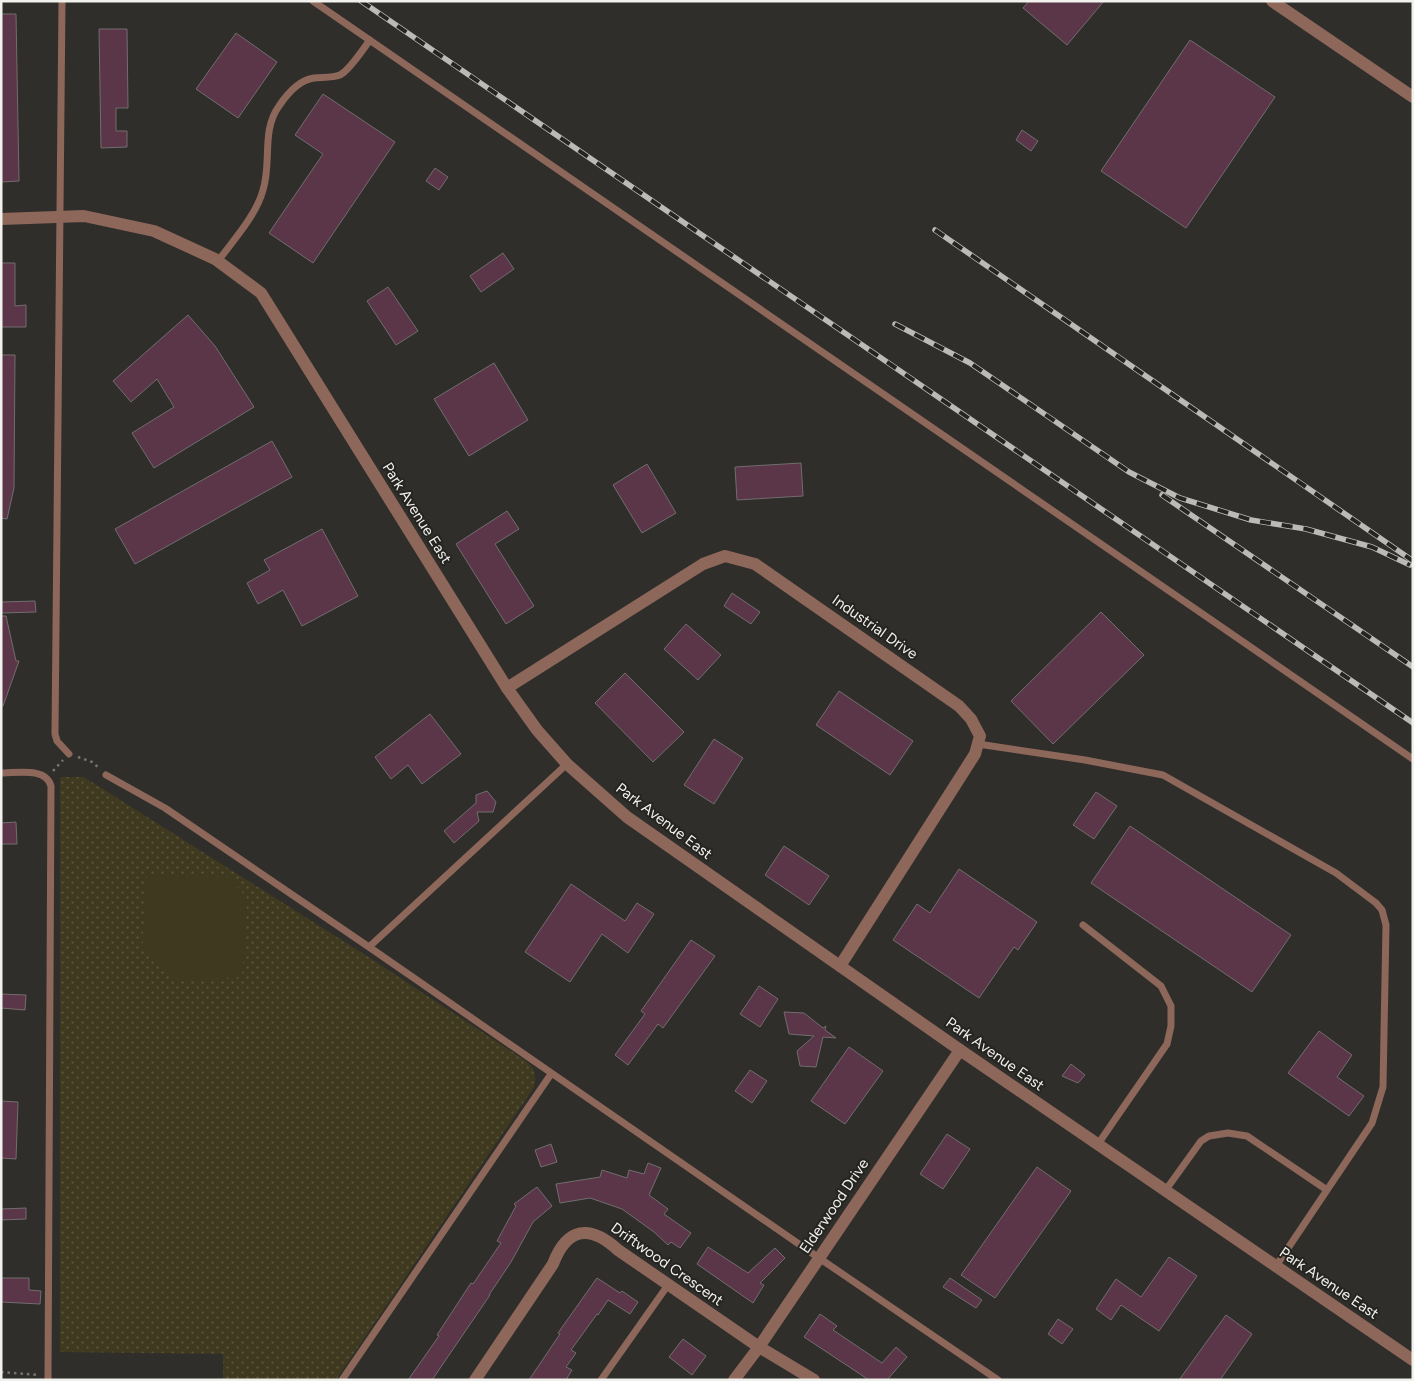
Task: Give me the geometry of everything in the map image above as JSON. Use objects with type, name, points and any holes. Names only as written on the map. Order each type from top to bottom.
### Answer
[{"type":"street","points":[[1272,1],[1413,97]]},
{"type":"street","name":"Park Avenue East","points":[[1,219],[84,216],[154,231],[218,261],[261,293],[506,688],[537,730],[567,764],[627,817],[960,1050],[1413,1360]]},
{"type":"street","name":"Industrial Drive","points":[[506,688],[703,564],[725,556],[755,564],[958,706],[971,719],[980,736],[978,744]]},
{"type":"street","points":[[840,966],[975,754],[978,744]]},
{"type":"street","name":"Elderwood Drive","points":[[734,1380],[759,1347],[960,1050]]},
{"type":"street","name":"Driftwood Crescent","points":[[475,1380],[553,1264],[558,1251],[566,1241],[577,1234],[588,1232],[600,1236],[759,1347],[814,1380]]},
{"type":"lane","points":[[62,1],[56,734],[57,740],[69,754]]},
{"type":"lane","points":[[313,1],[1413,758]]},
{"type":"lane","points":[[218,261],[247,222],[263,192],[268,168],[270,123],[279,106],[295,86],[311,78],[339,75],[346,72],[370,40]]},
{"type":"lane","points":[[978,744],[1085,760],[1163,775],[1336,873],[1376,903],[1382,910],[1386,925],[1383,1087],[1372,1123],[1276,1266]]},
{"type":"lane","points":[[369,947],[567,764]]},
{"type":"lane","points":[[1,773],[42,774],[50,781],[51,786],[48,1378]]},
{"type":"lane","points":[[106,775],[164,808],[369,947],[998,1380]]},
{"type":"lane","points":[[1083,925],[1161,986],[1171,1006],[1171,1026],[1167,1044],[1098,1144]]},
{"type":"lane","points":[[342,1380],[551,1074]]},
{"type":"lane","points":[[1165,1191],[1201,1142],[1209,1136],[1228,1132],[1247,1136],[1327,1190]]},
{"type":"lane","points":[[601,1380],[668,1285]]},
{"type":"path","points":[[1,1372],[48,1378]]},
{"type":"shaded area","points":[[60,777],[84,777],[367,956],[526,1061],[533,1069],[535,1076],[534,1087],[336,1380],[223,1380],[223,1354],[60,1352]]},
{"type":"shaded area","points":[[147,876],[229,877],[247,898],[242,977],[179,980],[142,950]]},
{"type":"building","points":[[1029,1],[1104,1],[1067,45],[1023,8]]},
{"type":"building","points":[[1,14],[16,14],[19,181],[1,182]]},
{"type":"building","points":[[99,29],[127,29],[128,108],[116,108],[116,131],[127,131],[127,147],[101,148]]},
{"type":"building","points":[[236,33],[277,62],[238,118],[196,89]]},
{"type":"building","points":[[1190,40],[1275,97],[1186,228],[1101,171]]},
{"type":"building","points":[[323,94],[395,142],[313,263],[269,233],[323,154],[295,135]]},
{"type":"building","points":[[1022,130],[1038,141],[1031,151],[1016,140]]},
{"type":"building","points":[[435,168],[448,177],[439,190],[426,181]]},
{"type":"building","points":[[503,253],[514,269],[481,292],[470,276]]},
{"type":"building","points":[[1,263],[15,263],[15,306],[26,305],[26,327],[1,327]]},
{"type":"building","points":[[388,287],[418,331],[396,345],[367,301]]},
{"type":"building","points":[[188,315],[215,346],[254,407],[154,468],[132,433],[174,407],[157,379],[131,402],[113,381]]},
{"type":"building","points":[[1,355],[15,355],[14,488],[7,519],[1,518]]},
{"type":"building","points":[[494,363],[528,420],[469,456],[434,399]]},
{"type":"building","points":[[272,441],[292,477],[135,564],[115,529]]},
{"type":"building","points":[[801,463],[803,496],[737,500],[735,467]]},
{"type":"building","points":[[647,464],[676,513],[642,533],[613,485]]},
{"type":"building","points":[[507,511],[519,529],[495,544],[534,606],[506,624],[456,544]]},
{"type":"building","points":[[322,529],[358,596],[302,626],[283,590],[258,604],[247,583],[270,570],[264,560]]},
{"type":"building","points":[[732,593],[760,612],[751,624],[724,606]]},
{"type":"building","points":[[35,601],[36,612],[1,613],[1,602]]},
{"type":"building","points":[[1101,612],[1144,655],[1053,744],[1011,701]]},
{"type":"building","points":[[1,616],[6,616],[16,661],[19,661],[3,706],[1,706]]},
{"type":"building","points":[[686,624],[721,655],[698,680],[664,649]]},
{"type":"building","points":[[625,673],[684,732],[653,762],[595,703]]},
{"type":"building","points":[[839,691],[913,741],[890,775],[816,725]]},
{"type":"building","points":[[430,714],[461,754],[422,784],[408,765],[391,779],[375,757]]},
{"type":"building","points":[[714,739],[743,758],[714,804],[684,785]]},
{"type":"building","points":[[487,791],[496,802],[493,812],[477,812],[479,821],[454,843],[444,831],[476,803],[476,795]]},
{"type":"building","points":[[1096,792],[1117,806],[1094,839],[1073,825]]},
{"type":"building","points":[[16,822],[17,844],[1,844],[1,823]]},
{"type":"building","points":[[1130,826],[1291,935],[1252,992],[1091,883]]},
{"type":"building","points":[[784,846],[829,876],[809,905],[765,875]]},
{"type":"building","points":[[959,869],[1037,922],[1018,950],[1014,947],[979,998],[893,940],[917,904],[930,913]]},
{"type":"building","points":[[571,884],[625,921],[637,903],[654,914],[628,953],[602,934],[570,982],[525,952]]},
{"type":"building","points":[[691,940],[715,956],[663,1028],[658,1024],[628,1065],[615,1055],[645,1014],[641,1011]]},
{"type":"building","points":[[759,986],[778,999],[760,1027],[740,1014]]},
{"type":"building","points":[[1,994],[26,995],[25,1010],[1,1008]]},
{"type":"building","points":[[784,1012],[804,1013],[823,1028],[826,1026],[825,1030],[836,1038],[823,1037],[816,1067],[800,1066],[797,1051],[814,1036],[789,1034]]},
{"type":"building","points":[[1319,1031],[1352,1055],[1337,1077],[1364,1096],[1349,1116],[1288,1073]]},
{"type":"building","points":[[849,1047],[883,1071],[845,1124],[811,1101]]},
{"type":"building","points":[[1071,1064],[1085,1075],[1078,1083],[1062,1076]]},
{"type":"building","points":[[750,1070],[767,1081],[752,1103],[735,1091]]},
{"type":"building","points":[[1,1101],[18,1102],[16,1159],[1,1158]]},
{"type":"building","points":[[947,1134],[970,1149],[943,1189],[920,1174]]},
{"type":"building","points":[[551,1144],[557,1162],[541,1167],[535,1150]]},
{"type":"building","points":[[648,1163],[661,1168],[649,1195],[668,1209],[664,1214],[691,1233],[680,1248],[671,1242],[668,1245],[654,1232],[622,1209],[590,1198],[560,1203],[556,1184],[600,1177],[602,1170],[627,1178],[629,1170],[644,1174]]},
{"type":"building","points":[[1037,1167],[1071,1191],[995,1298],[961,1275]]},
{"type":"building","points":[[537,1187],[552,1206],[533,1222],[490,1295],[432,1380],[408,1380],[439,1336],[437,1335],[471,1283],[473,1284],[501,1243],[497,1241],[516,1206],[514,1204]]},
{"type":"building","points":[[26,1208],[26,1219],[1,1220],[1,1209]]},
{"type":"building","points":[[708,1247],[748,1273],[775,1248],[785,1258],[760,1283],[764,1285],[753,1303],[697,1264]]},
{"type":"building","points":[[1169,1257],[1197,1276],[1159,1331],[1121,1305],[1111,1320],[1096,1309],[1116,1279],[1141,1297]]},
{"type":"building","points":[[1,1278],[29,1278],[29,1290],[41,1291],[40,1304],[1,1302]]},
{"type":"building","points":[[597,1278],[638,1302],[630,1314],[608,1300],[571,1350],[576,1353],[566,1367],[572,1370],[566,1380],[529,1380],[560,1334],[558,1333]]},
{"type":"building","points":[[950,1278],[982,1300],[976,1308],[943,1287]]},
{"type":"building","points":[[820,1314],[837,1326],[833,1330],[882,1363],[896,1347],[907,1357],[887,1380],[869,1380],[804,1337]]},
{"type":"building","points":[[1226,1315],[1252,1334],[1220,1380],[1179,1380]]},
{"type":"building","points":[[1058,1319],[1073,1329],[1062,1344],[1048,1334]]},
{"type":"building","points":[[683,1339],[706,1356],[692,1375],[669,1357]]},
{"type":"railway","points":[[361,1],[1413,723]]},
{"type":"railway","points":[[935,230],[1413,561]]},
{"type":"railway","points":[[895,324],[970,363],[1129,472],[1180,498],[1251,520],[1306,529],[1372,547],[1410,565]]},
{"type":"railway","points":[[1162,495],[1413,667]]}]
